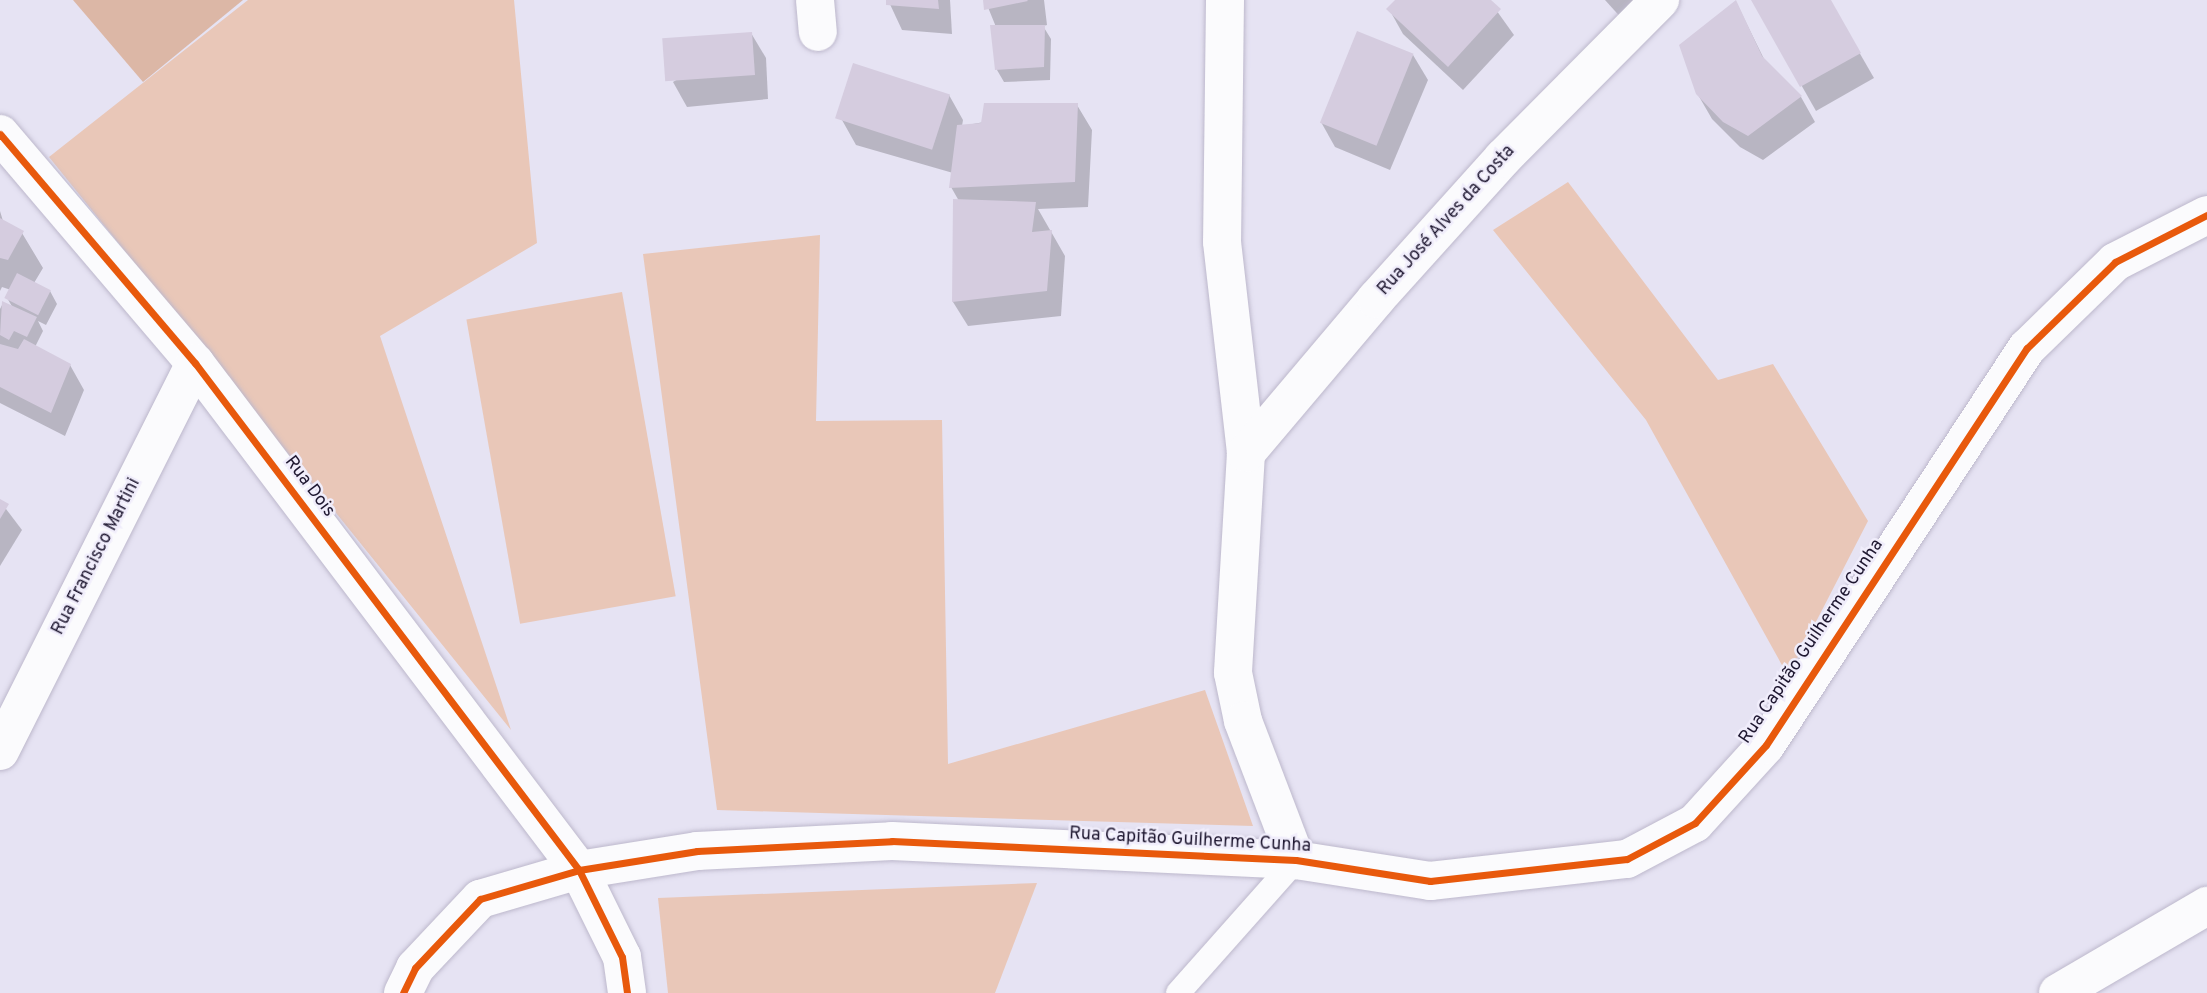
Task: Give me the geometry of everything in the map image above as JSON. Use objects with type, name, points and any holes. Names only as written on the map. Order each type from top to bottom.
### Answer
[{"type":"street","points":[[1224,0],[1222,242],[1246,453],[1233,673],[1243,721],[1296,860]]},
{"type":"street","name":"Rua José Alves da Costa","points":[[1246,453],[1376,299],[1503,158],[1660,0]]},
{"type":"street","name":"Rua Dois","points":[[0,134],[195,363],[579,870],[622,957],[627,993]]},
{"type":"street","name":"Rua Capitão Guilherme Cunha","points":[[403,993],[415,968],[480,899],[579,870],[697,851],[892,841],[1296,860],[1430,881],[1627,859],[1695,823],[1766,745],[2027,348],[2115,262],[2207,215]]},
{"type":"street","name":"Rua Francisco Martini","points":[[0,751],[195,363]]},
{"type":"street","points":[[2058,993],[2207,906]]},
{"type":"lane","points":[[1178,993],[1296,860]]},
{"type":"shaded area","points":[[73,0],[243,0],[143,82]]},
{"type":"shaded area","points":[[248,0],[514,0],[537,243],[380,336],[511,730],[49,157]]},
{"type":"shaded area","points":[[1568,182],[1718,380],[1773,364],[1868,521],[1788,676],[1646,420],[1493,230]]},
{"type":"shaded area","points":[[820,235],[816,421],[942,420],[948,764],[1205,690],[1253,826],[717,810],[643,254]]},
{"type":"shaded area","points":[[622,292],[676,596],[520,624],[466,319]]},
{"type":"shaded area","points":[[1037,883],[995,993],[668,993],[658,898]]},
{"type":"building","points":[[886,0],[938,0],[939,9],[886,5]]},
{"type":"building","points":[[983,0],[1027,0],[1028,1],[984,10]]},
{"type":"building","points":[[1395,0],[1491,0],[1501,9],[1448,67],[1386,9]]},
{"type":"building","points":[[1736,0],[1762,56],[1802,96],[1748,136],[1723,122],[1696,94],[1679,45]]},
{"type":"building","points":[[1751,0],[1831,0],[1861,53],[1800,87]]},
{"type":"building","points":[[990,25],[1045,25],[1044,67],[995,70]]},
{"type":"building","points":[[1357,31],[1414,54],[1376,146],[1320,123]]},
{"type":"building","points":[[752,32],[755,75],[665,81],[662,38]]},
{"type":"building","points":[[853,63],[950,95],[932,150],[835,118]]},
{"type":"building","points":[[984,103],[1078,103],[1075,182],[949,188],[957,125],[981,123]]},
{"type":"building","points":[[953,199],[1036,202],[1032,232],[1052,230],[1047,291],[952,302]]},
{"type":"building","points":[[0,218],[24,231],[8,260],[0,258]]},
{"type":"building","points":[[17,273],[51,290],[38,315],[4,298]]},
{"type":"building","points":[[2,301],[37,317],[27,337],[14,331],[9,340],[0,335]]},
{"type":"building","points":[[24,339],[71,364],[51,413],[0,387],[0,344],[18,349]]},
{"type":"building","points":[[0,499],[9,504],[0,519]]},
{"type":"cycle path","points":[[0,134],[195,363],[579,870],[622,957],[627,993]]},
{"type":"cycle path","points":[[403,993],[415,968],[480,899],[579,870],[697,851],[892,841],[1296,860],[1430,881],[1627,859],[1695,823],[1766,745],[2027,348],[2115,262],[2207,215]]}]
